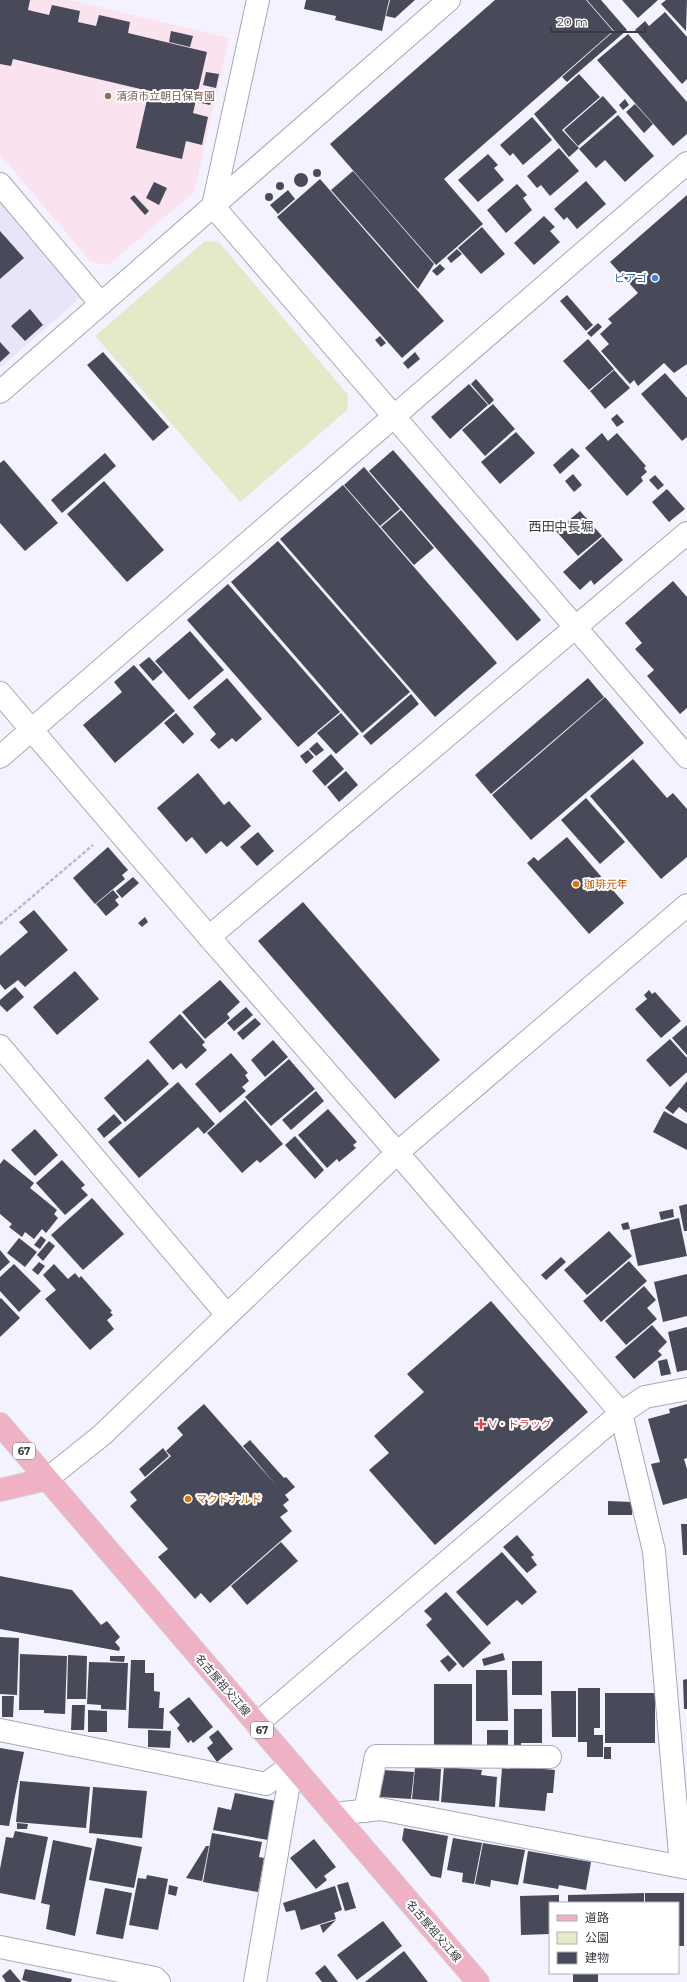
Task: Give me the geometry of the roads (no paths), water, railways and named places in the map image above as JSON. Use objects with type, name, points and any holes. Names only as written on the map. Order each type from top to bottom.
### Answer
[{"type":"main road","name":"名古屋祖父江線","points":[[0,1424],[478,1982]]},
{"type":"main road","points":[[0,1490],[47,1479]]},
{"type":"street","points":[[213,206],[258,0]]},
{"type":"street","points":[[0,392],[449,0]]},
{"type":"street","points":[[0,757],[687,163]]},
{"type":"street","points":[[0,184],[101,304]]},
{"type":"street","points":[[213,206],[687,757]]},
{"type":"street","points":[[209,937],[687,533]]},
{"type":"street","points":[[0,693],[621,1413],[654,1551],[684,1867],[380,1809],[334,1814]]},
{"type":"street","points":[[47,1479],[102,1436],[397,1153],[687,905]]},
{"type":"street","points":[[0,1046],[228,1315]]},
{"type":"street","points":[[257,1724],[621,1413],[645,1397],[687,1389]]},
{"type":"street","points":[[0,1730],[266,1784],[292,1765]]},
{"type":"street","points":[[365,1811],[376,1756],[550,1757]]},
{"type":"street","points":[[255,1982],[292,1765]]},
{"type":"street","points":[[0,1946],[155,1978],[159,1982]]},
{"type":"place","name":"清須市立朝日保育園","points":[[108,96]]},
{"type":"place","name":"ピアゴ","points":[[655,278]]},
{"type":"place","name":"珈琲元年","points":[[576,884]]},
{"type":"place","name":"V・ドラッグ","points":[[481,1424]]},
{"type":"place","name":"マクドナルド","points":[[188,1499]]},
{"type":"district","name":"西田中長堀","points":[[561,526]]}]
